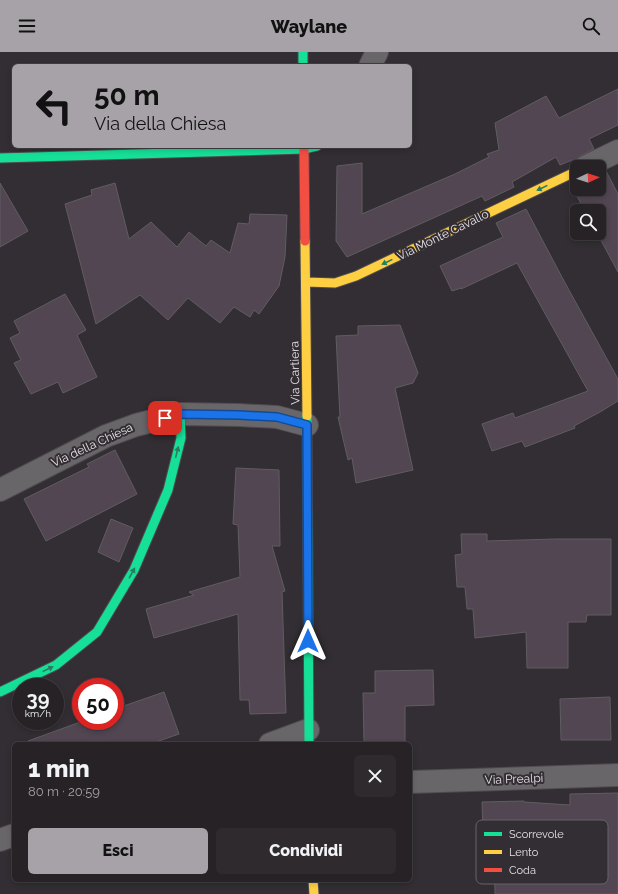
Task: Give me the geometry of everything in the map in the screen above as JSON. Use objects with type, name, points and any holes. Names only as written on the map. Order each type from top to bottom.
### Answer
[{"type":"street","points":[[303,52],[303,64]]},
{"type":"street","points":[[371,64],[377,52]]},
{"type":"street","points":[[0,158],[276,148]]},
{"type":"street","name":"Via Cartiera","points":[[304,148],[308,737]]},
{"type":"street","points":[[599,160],[618,151]]},
{"type":"street","name":"Via Monte Cavallo","points":[[306,282],[335,283],[356,276],[570,174]]},
{"type":"street","points":[[0,692],[56,665],[97,632],[134,570],[168,490],[181,438],[180,414]]},
{"type":"street","name":"Via della Chiesa","points":[[0,490],[106,436],[136,425],[180,414],[277,417],[307,425]]},
{"type":"street","points":[[281,742],[308,737]]},
{"type":"street","name":"Via Prealpi","points":[[412,782],[618,775]]},
{"type":"street","points":[[0,840],[12,836]]},
{"type":"street","points":[[313,882],[314,894]]},
{"type":"building","points":[[618,89],[618,125],[589,139],[594,149],[576,159],[560,165],[556,157],[512,182],[514,187],[485,201],[482,196],[347,257],[336,241],[337,166],[362,163],[362,214],[455,174],[489,157],[487,154],[499,150],[495,123],[546,96],[559,118]]},
{"type":"building","points":[[606,171],[618,194],[618,272],[601,240],[606,240],[606,204],[581,204],[577,196],[606,196]]},
{"type":"building","points":[[0,183],[28,231],[0,247]]},
{"type":"building","points":[[115,183],[129,239],[151,222],[177,247],[189,232],[206,246],[211,240],[230,253],[238,223],[249,224],[250,214],[287,215],[285,257],[279,286],[259,314],[254,310],[250,317],[234,307],[220,323],[188,298],[168,320],[140,295],[96,324],[65,204],[92,195],[91,190]]},
{"type":"building","points":[[526,209],[618,379],[618,401],[574,426],[575,428],[525,447],[522,441],[492,451],[482,424],[513,413],[515,418],[588,391],[517,263],[461,289],[452,291],[440,266],[503,237],[496,223]]},
{"type":"building","points":[[65,294],[86,330],[77,335],[97,377],[63,393],[58,382],[31,394],[14,363],[21,360],[10,338],[20,333],[14,321]]},
{"type":"building","points":[[400,325],[418,373],[413,383],[395,388],[413,470],[356,483],[352,458],[348,460],[338,417],[340,417],[336,336],[358,335],[358,326]]},
{"type":"building","points":[[115,450],[137,494],[46,541],[24,499],[89,467],[87,464]]},
{"type":"building","points":[[236,468],[279,470],[280,546],[272,546],[285,591],[282,592],[286,713],[250,714],[249,700],[240,700],[238,614],[154,638],[146,609],[194,595],[189,592],[240,577],[238,525],[233,524]]},
{"type":"building","points":[[111,519],[133,528],[119,562],[98,552]]},
{"type":"building","points":[[461,534],[487,534],[487,541],[611,539],[611,615],[587,615],[586,622],[568,622],[568,668],[527,668],[526,632],[475,638],[473,609],[467,609],[465,587],[457,587],[455,555],[462,554]]},
{"type":"building","points":[[433,670],[434,705],[405,706],[405,742],[364,742],[363,693],[375,693],[375,671]]},
{"type":"building","points":[[164,692],[179,734],[156,742],[28,742],[58,730],[64,730],[64,728],[72,725],[72,730],[124,730],[124,706]]},
{"type":"building","points":[[610,697],[611,740],[561,740],[560,699]]},
{"type":"building","points":[[618,793],[618,894],[495,894],[495,884],[608,884],[608,820],[483,820],[482,802],[524,801],[570,805],[570,794]]},
{"type":"traffic: fast","points":[[303,52],[303,64]]},
{"type":"traffic: fast","points":[[0,158],[308,148]]},
{"type":"traffic: fast","points":[[0,692],[56,665],[97,632],[134,570],[168,490],[181,438],[180,414]]},
{"type":"traffic: fast","points":[[307,416],[309,742]]},
{"type":"traffic: slow","points":[[306,282],[335,283],[356,276],[570,174]]},
{"type":"traffic: slow","points":[[305,241],[307,416]]},
{"type":"traffic: slow","points":[[313,882],[314,894]]},
{"type":"traffic: jam","points":[[304,148],[305,241]]},
{"type":"route","points":[[165,418],[180,414],[239,415],[277,417],[307,425],[308,641]]}]
